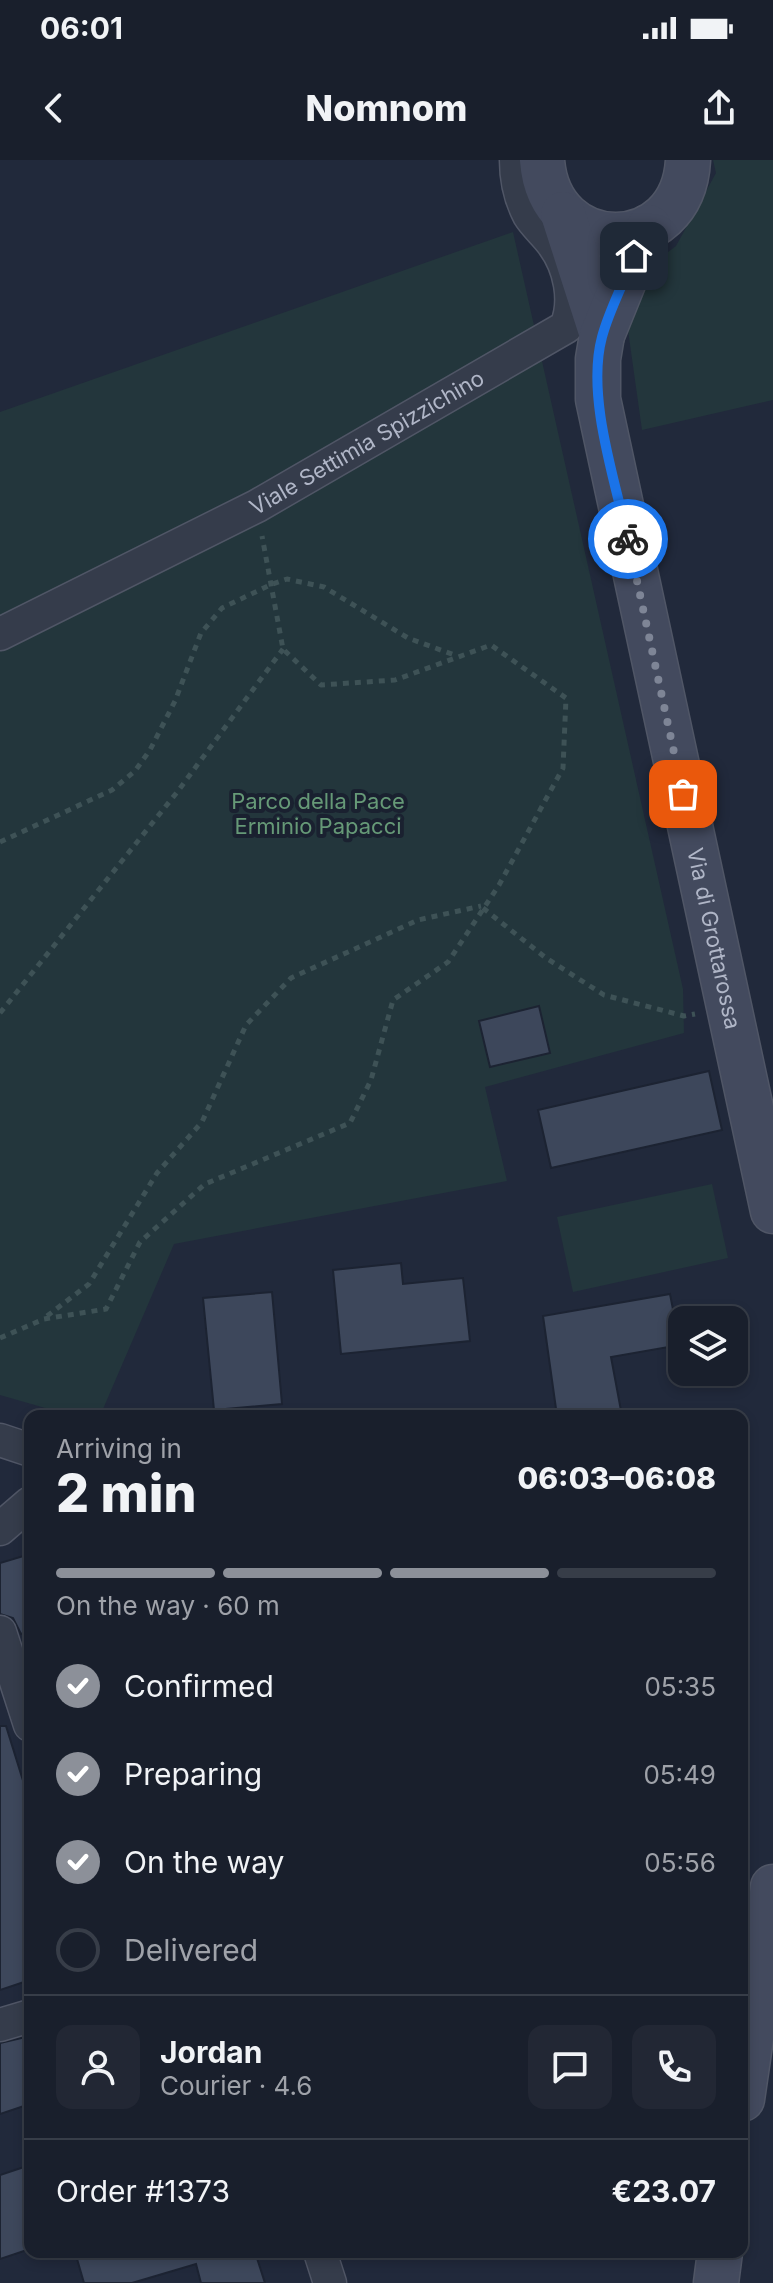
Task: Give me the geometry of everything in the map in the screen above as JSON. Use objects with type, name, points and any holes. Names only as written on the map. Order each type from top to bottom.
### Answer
[{"type":"street","name":"Viale Settimia Spizzichino","points":[[0,634],[257,506],[566,327],[571,308],[571,290],[565,267],[556,248],[531,217],[520,193],[516,160]]},
{"type":"street","name":"Via di Grottarossa","points":[[542,160],[546,187],[563,214],[602,335]]},
{"type":"street","points":[[563,214],[590,231],[605,234],[628,235],[649,227],[660,221],[677,202],[689,161]]},
{"type":"street","name":"Via di Grottarossa","points":[[649,227],[602,335],[598,359],[598,399],[773,1211]]},
{"type":"street","points":[[0,1440],[24,1448]]},
{"type":"street","points":[[0,1529],[24,1508]]},
{"type":"street","points":[[0,1632],[24,1706]]},
{"type":"street","points":[[748,2069],[756,2028],[754,1921],[773,1887]]},
{"type":"street","points":[[0,2025],[24,2018]]},
{"type":"street","points":[[322,2258],[330,2283]]},
{"type":"street","points":[[716,2283],[719,2258]]},
{"type":"path","points":[[0,1338],[44,1319],[106,1309],[140,1242],[205,1184],[350,1123],[371,1080],[393,1000],[448,962],[499,885],[563,768],[566,698],[491,645],[395,680],[321,685],[283,649],[257,506]]},
{"type":"path","points":[[0,842],[112,790],[135,771],[150,750],[175,701],[201,633],[222,608],[270,585],[287,579],[324,587],[408,638],[459,657]]},
{"type":"path","points":[[0,1013],[178,791],[283,649]]},
{"type":"path","points":[[482,907],[546,958],[604,995],[684,1016],[728,1007]]},
{"type":"path","points":[[44,1319],[89,1284],[157,1173],[202,1122],[246,1025],[291,978],[418,920],[482,907]]},
{"type":"green space","points":[[713,160],[773,160],[773,400],[642,430],[627,323],[639,274],[676,246],[716,173]]},
{"type":"green space","name":"Parco della Pace Erminio Papacci","points":[[513,232],[683,989],[684,1033],[485,1087],[507,1181],[174,1244],[103,1410],[52,1410],[0,1395],[0,412]]},
{"type":"green space","points":[[712,1184],[728,1258],[573,1292],[557,1217]]},
{"type":"building","points":[[539,1006],[550,1053],[490,1067],[479,1021]]},
{"type":"building","points":[[709,1071],[722,1130],[551,1168],[538,1110]]},
{"type":"building","points":[[401,1263],[403,1284],[463,1278],[470,1341],[341,1354],[333,1270]]},
{"type":"building","points":[[272,1292],[282,1404],[214,1410],[203,1298]]},
{"type":"building","points":[[670,1294],[672,1306],[668,1306],[668,1347],[611,1357],[621,1410],[556,1410],[543,1316]]},
{"type":"building","points":[[24,1556],[24,1633],[21,1634],[13,1618],[0,1614],[0,1563]]},
{"type":"building","points":[[0,1726],[6,1726],[24,1784],[24,1982],[0,1990]]},
{"type":"building","points":[[24,2037],[24,2106],[0,2114],[0,2043]]},
{"type":"building","points":[[24,2167],[24,2251],[0,2259],[0,2175]]},
{"type":"building","points":[[77,2258],[257,2258],[265,2283],[201,2283],[196,2264],[132,2283],[84,2283]]},
{"type":"way so far","points":[[628,539],[683,794]]},
{"type":"route","points":[[628,539],[598,399],[598,359],[602,335],[634,256]]}]
